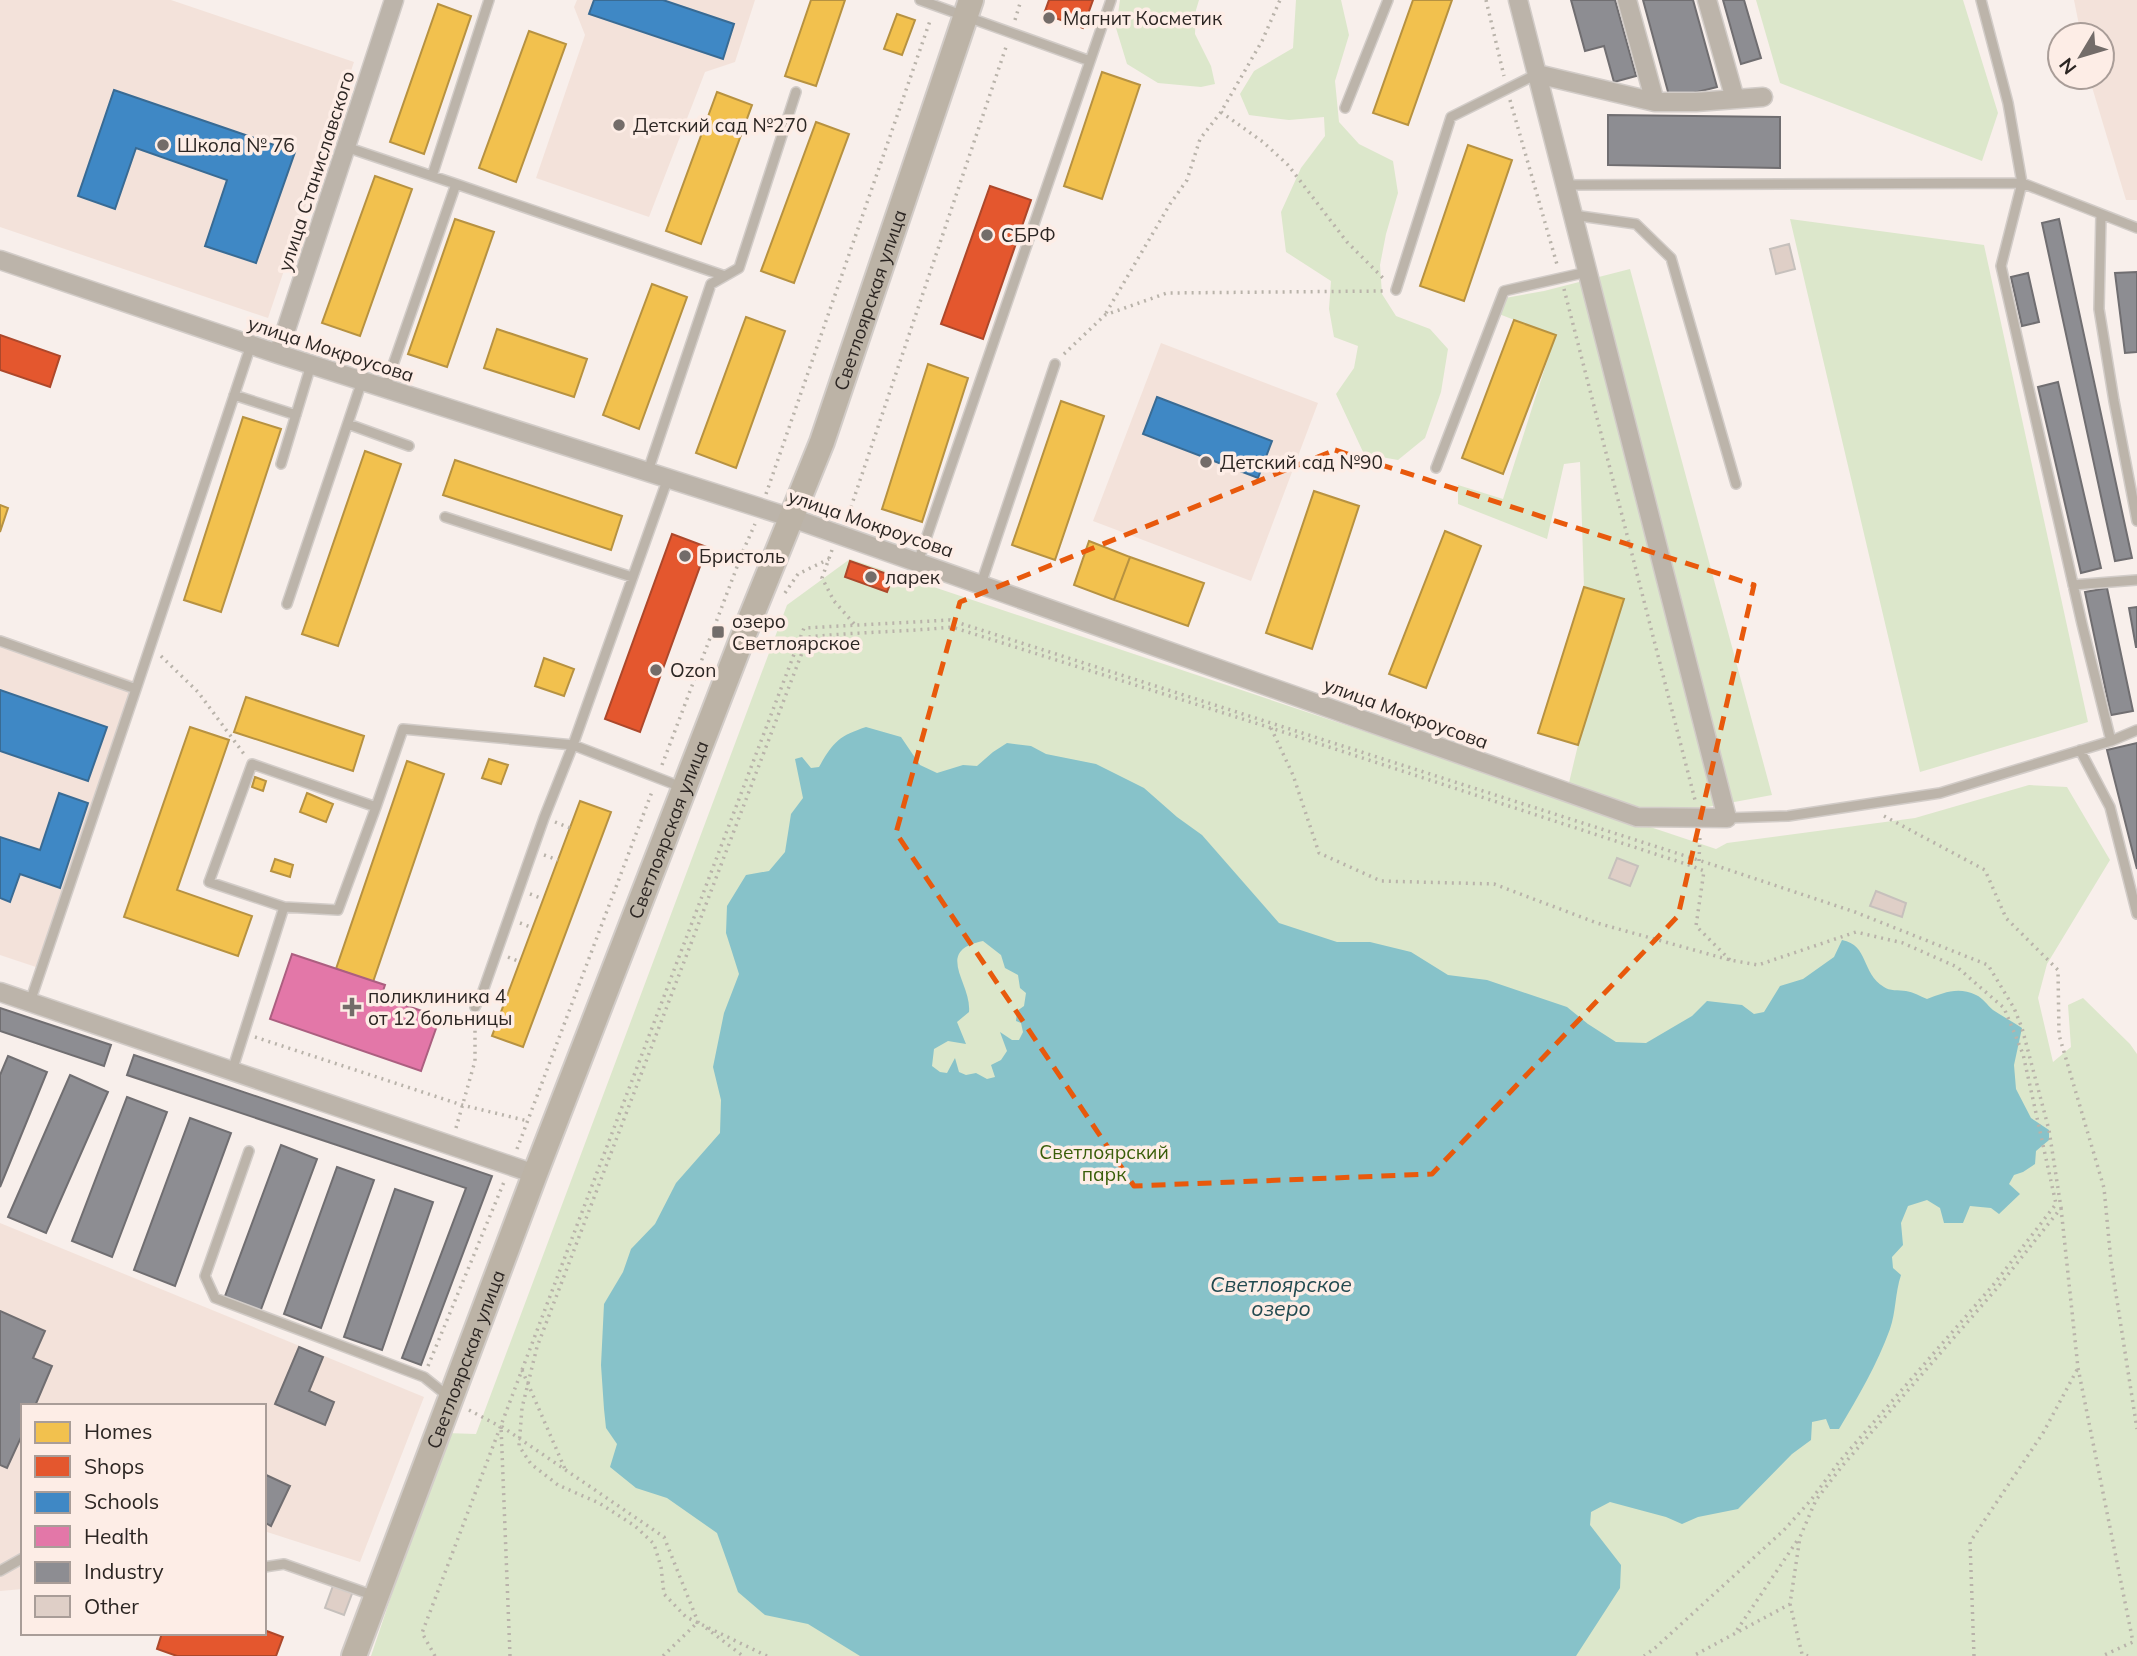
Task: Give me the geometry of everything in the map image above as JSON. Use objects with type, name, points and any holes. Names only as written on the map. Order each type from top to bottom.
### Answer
[{"type":"main road","name":"Светлоярская улица","points":[[354,1656],[376,1597],[459,1404],[535,1174],[822,442],[968,8]]},
{"type":"street","name":"улица Станиславского","points":[[278,355],[394,0]]},
{"type":"street","points":[[1518,0],[1727,818]]},
{"type":"street","points":[[1627,0],[1655,102]]},
{"type":"street","points":[[1707,0],[1735,99]]},
{"type":"street","points":[[1537,74],[1655,102],[1763,97]]},
{"type":"street","name":"улица Мокроусова","points":[[0,260],[278,355],[761,507],[1637,817],[1727,818]]},
{"type":"street","points":[[0,992],[535,1174]]},
{"type":"lane","points":[[432,176],[489,0]]},
{"type":"lane","points":[[920,0],[935,5],[968,8],[1010,33],[1090,61]]},
{"type":"lane","points":[[918,562],[1111,0]]},
{"type":"lane","points":[[1345,108],[1388,0]]},
{"type":"lane","points":[[1981,0],[2008,103],[2022,183],[2001,266],[2111,741]]},
{"type":"lane","points":[[1396,290],[1451,117],[1537,74]]},
{"type":"lane","points":[[648,471],[711,284],[740,268],[796,92]]},
{"type":"lane","points":[[346,147],[725,276]]},
{"type":"lane","points":[[1565,185],[2022,183],[2137,228]]},
{"type":"lane","points":[[384,388],[456,184]]},
{"type":"lane","points":[[2101,214],[2099,309],[2137,521]]},
{"type":"lane","points":[[1573,215],[1636,224],[1671,258],[1736,484]]},
{"type":"lane","points":[[1436,468],[1504,291],[1587,272]]},
{"type":"lane","points":[[30,1002],[251,345]]},
{"type":"lane","points":[[981,584],[1055,364]]},
{"type":"lane","points":[[281,464],[311,365]]},
{"type":"lane","points":[[287,604],[362,381]]},
{"type":"lane","points":[[234,395],[296,415]]},
{"type":"lane","points":[[348,424],[409,446]]},
{"type":"lane","points":[[475,1007],[483,992],[668,478]]},
{"type":"lane","points":[[445,517],[632,577]]},
{"type":"lane","points":[[2073,584],[2137,580]]},
{"type":"lane","points":[[0,641],[136,689]]},
{"type":"lane","points":[[376,807],[251,764],[209,883],[284,907],[338,910],[376,807],[403,729],[573,745],[685,788]]},
{"type":"lane","points":[[1727,818],[1788,816],[1940,793],[2111,741],[2137,730]]},
{"type":"lane","points":[[2080,750],[2110,807],[2137,914]]},
{"type":"lane","points":[[232,1071],[284,907]]},
{"type":"lane","points":[[248,1151],[205,1276],[215,1298],[424,1377],[459,1404]]},
{"type":"lane","points":[[0,1571],[21,1559]]},
{"type":"lane","points":[[266,1567],[284,1564],[376,1597]]},
{"type":"path","points":[[856,626],[834,601],[822,578],[837,533],[852,507],[1021,0]]},
{"type":"path","points":[[1055,364],[1105,315],[1187,180],[1200,139],[1221,112],[1262,41],[1280,0]]},
{"type":"path","points":[[1486,0],[1507,89],[1561,278],[1699,818],[1699,861]]},
{"type":"path","points":[[424,1377],[511,1166],[761,507],[935,5]]},
{"type":"path","points":[[1221,112],[1264,142],[1288,165],[1348,242],[1396,290]]},
{"type":"path","points":[[1105,315],[1167,293],[1396,290]]},
{"type":"path","points":[[743,551],[773,564]]},
{"type":"path","points":[[435,1656],[422,1633],[804,628],[950,620],[1855,912],[1988,964],[2014,1008],[2022,1028],[2049,1130],[2061,1208],[2078,1368],[2133,1642],[2102,1656]]},
{"type":"path","points":[[767,1656],[687,1617],[664,1594],[661,1567],[654,1544],[635,1526],[598,1503],[558,1485],[531,1465],[519,1446],[522,1408],[537,1347],[808,637],[952,627],[1271,728],[1704,871],[1696,926],[1730,960]]},
{"type":"path","points":[[150,646],[198,692],[251,764]]},
{"type":"path","points":[[1271,728],[1293,775],[1319,853],[1381,881],[1494,884],[1597,923],[1730,960],[1758,965],[1856,932],[1903,943],[1957,967],[2004,1008],[2023,1054],[2056,1204],[1994,1284],[1839,1462],[1784,1531],[1644,1656]]},
{"type":"path","points":[[1862,804],[1985,870],[2006,918],[2058,970],[2059,1035],[2104,1188],[2111,1262],[2137,1429]]},
{"type":"path","points":[[451,1146],[475,1061],[475,1007]]},
{"type":"path","points":[[244,1033],[462,1105],[528,1121]]},
{"type":"path","points":[[1736,1632],[1800,1537],[1816,1500],[1843,1465],[1998,1287],[2061,1208]]},
{"type":"path","points":[[1974,1656],[1970,1542],[2043,1433],[2078,1368]]},
{"type":"path","points":[[522,1370],[566,1471]]},
{"type":"path","points":[[459,1404],[520,1439],[664,1537],[698,1622],[743,1656]]},
{"type":"path","points":[[501,1427],[510,1656]]},
{"type":"path","points":[[1800,1537],[1790,1604],[1804,1655]]},
{"type":"path","points":[[1693,1656],[1790,1604]]},
{"type":"path","points":[[663,1656],[698,1622]]},
{"type":"highlighted area","points":[[1335,450],[1754,585],[1678,916],[1432,1174],[1134,1186],[896,833],[960,602]]},
{"type":"shaded area","name":"Школа № 76","points":[[0,0],[171,0],[354,62],[268,318],[0,227]]},
{"type":"shaded area","name":"Детский сад №270","points":[[577,0],[755,0],[735,62],[705,72],[649,217],[536,178],[585,35],[574,7]]},
{"type":"shaded area","points":[[2074,0],[2137,0],[2137,200],[2126,200],[2093,91],[2116,91],[2116,21],[2078,21]]},
{"type":"shaded area","name":"Детский сад №90","points":[[1161,343],[1318,403],[1251,581],[1093,521]]},
{"type":"shaded area","points":[[0,635],[134,681],[36,967],[0,955]]},
{"type":"shaded area","points":[[0,1223],[424,1397],[360,1562],[266,1532],[266,1404],[21,1404],[21,1589],[0,1591]]},
{"type":"green space","points":[[1120,0],[1199,0],[1195,34],[1211,66],[1215,84],[1201,87],[1158,83],[1127,64],[1116,28]]},
{"type":"green space","points":[[1296,0],[1341,0],[1349,35],[1335,81],[1339,122],[1359,144],[1393,161],[1398,193],[1380,265],[1382,294],[1396,316],[1430,329],[1448,349],[1441,392],[1425,438],[1398,460],[1364,454],[1336,394],[1354,368],[1358,346],[1334,337],[1329,309],[1331,281],[1286,252],[1281,212],[1301,168],[1325,136],[1324,117],[1289,120],[1249,115],[1240,94],[1254,71],[1293,48]]},
{"type":"green space","points":[[1756,0],[1963,0],[1998,113],[1982,161],[1780,83]]},
{"type":"green space","points":[[1790,219],[1984,245],[2088,722],[1920,772]]},
{"type":"green space","points":[[1630,269],[1772,795],[1702,808],[1638,811],[1568,787],[1578,745],[1624,599],[1584,587],[1580,462],[1564,464],[1547,539],[1458,504],[1458,485],[1503,499],[1555,336],[1499,314],[1505,298]]},
{"type":"green space","name":"Светлоярское озеро","points":[[850,559],[1716,849],[1727,843],[1915,818],[2029,785],[2067,787],[2110,860],[2047,964],[2038,998],[2053,1062],[2071,1047],[2068,1005],[2083,998],[2137,1054],[2137,1656],[371,1656],[446,1433],[476,1434],[787,605]]},
{"type":"water","name":"Светлоярское озеро","points":[[866,727],[901,737],[920,765],[937,773],[963,765],[977,766],[1007,743],[1031,746],[1046,754],[1096,764],[1144,788],[1202,835],[1279,923],[1337,942],[1370,942],[1411,952],[1448,975],[1487,980],[1567,1007],[1616,1042],[1646,1043],[1692,1016],[1707,1001],[1742,1005],[1754,1014],[1764,1012],[1780,986],[1803,979],[1834,957],[1842,940],[1851,943],[1857,947],[1877,981],[1886,988],[1927,999],[1951,991],[1969,992],[2022,1028],[2014,1065],[2016,1089],[2031,1118],[2049,1130],[2049,1140],[2036,1151],[2035,1164],[2014,1175],[2009,1184],[2020,1194],[1999,1214],[1991,1208],[1970,1206],[1963,1223],[1944,1223],[1940,1208],[1927,1200],[1908,1206],[1901,1223],[1903,1245],[1892,1257],[1893,1268],[1901,1275],[1890,1329],[1873,1368],[1839,1429],[1830,1429],[1826,1419],[1812,1422],[1811,1440],[1792,1454],[1738,1509],[1698,1517],[1682,1524],[1610,1502],[1591,1512],[1590,1525],[1621,1565],[1620,1588],[1576,1656],[860,1656],[808,1624],[765,1615],[738,1592],[717,1533],[667,1498],[636,1488],[610,1467],[617,1444],[606,1428],[601,1365],[604,1304],[623,1272],[631,1249],[655,1224],[676,1183],[720,1133],[721,1100],[713,1067],[724,1013],[739,974],[726,933],[727,906],[746,875],[769,871],[785,852],[791,814],[803,798],[795,759],[802,757],[811,768],[819,767],[828,751],[838,741]],"holes":[[[983,941],[1001,955],[1005,968],[1018,975],[1020,988],[1026,993],[1024,1006],[1017,1011],[1016,1021],[1021,1023],[1023,1032],[1019,1040],[1012,1040],[1000,1032],[1007,1051],[1001,1060],[991,1065],[995,1077],[987,1079],[976,1073],[966,1075],[959,1072],[955,1058],[947,1073],[940,1072],[932,1066],[934,1049],[948,1041],[966,1044],[957,1022],[969,1012],[958,969],[960,952]]]},
{"type":"building: Homes","points":[[811,0],[845,0],[816,86],[785,76]]},
{"type":"building: Homes","points":[[1413,0],[1452,0],[1408,125],[1373,113]]},
{"type":"building: Homes","points":[[438,4],[471,16],[424,154],[390,142]]},
{"type":"building: Homes","points":[[897,14],[915,20],[902,55],[884,49]]},
{"type":"building: Homes","points":[[529,31],[566,44],[516,182],[479,168]]},
{"type":"building: Homes","points":[[1102,72],[1140,85],[1102,199],[1064,186]]},
{"type":"building: Homes","points":[[717,92],[752,105],[701,244],[666,231]]},
{"type":"building: Homes","points":[[816,122],[849,134],[794,283],[761,271]]},
{"type":"building: Homes","points":[[1468,145],[1512,160],[1464,301],[1420,286]]},
{"type":"building: Homes","points":[[375,176],[412,189],[360,336],[322,323]]},
{"type":"building: Homes","points":[[455,219],[494,232],[447,367],[408,354]]},
{"type":"building: Homes","points":[[652,284],[687,297],[639,429],[603,415]]},
{"type":"building: Homes","points":[[746,317],[785,331],[736,468],[696,453]]},
{"type":"building: Homes","points":[[1514,320],[1556,335],[1503,474],[1462,458]]},
{"type":"building: Homes","points":[[497,329],[587,359],[574,397],[484,368]]},
{"type":"building: Homes","points":[[928,364],[968,378],[922,522],[882,509]]},
{"type":"building: Homes","points":[[1061,401],[1104,416],[1055,560],[1012,545]]},
{"type":"building: Homes","points":[[243,417],[281,429],[221,612],[184,600]]},
{"type":"building: Homes","points":[[365,451],[401,464],[338,646],[302,634]]},
{"type":"building: Homes","points":[[455,460],[622,516],[611,550],[443,495]]},
{"type":"building: Homes","points":[[1314,491],[1359,506],[1312,649],[1266,633]]},
{"type":"building: Homes","points":[[0,505],[8,508],[0,532]]},
{"type":"building: Homes","points":[[1445,531],[1481,546],[1426,688],[1389,674]]},
{"type":"building: Homes","points":[[1089,541],[1130,557],[1114,600],[1074,585]]},
{"type":"building: Homes","points":[[1130,557],[1204,583],[1188,626],[1114,600]]},
{"type":"building: Homes","points":[[1584,587],[1624,599],[1578,745],[1538,733]]},
{"type":"building: Homes","points":[[544,658],[574,669],[564,696],[535,686]]},
{"type":"building: Homes","points":[[246,697],[364,736],[353,771],[234,732]]},
{"type":"building: Homes","points":[[190,727],[229,740],[177,890],[252,916],[238,956],[124,917]]},
{"type":"building: Homes","points":[[489,759],[508,765],[501,784],[482,778]]},
{"type":"building: Homes","points":[[407,761],[444,774],[373,982],[336,969]]},
{"type":"building: Homes","points":[[255,777],[266,781],[263,791],[252,787]]},
{"type":"building: Homes","points":[[307,793],[333,804],[326,822],[300,812]]},
{"type":"building: Homes","points":[[580,801],[611,812],[523,1047],[492,1036]]},
{"type":"building: Homes","points":[[275,859],[293,865],[290,877],[271,871]]},
{"type":"building: Shops","points":[[1049,0],[1093,0],[1083,28],[1044,14]]},
{"type":"building: Shops","points":[[990,186],[1031,200],[983,339],[941,324]]},
{"type":"building: Shops","points":[[0,335],[60,356],[50,387],[0,370]]},
{"type":"building: Shops","points":[[672,534],[707,547],[640,732],[605,719]]},
{"type":"building: Shops","points":[[850,561],[893,576],[887,592],[845,577]]},
{"type":"building: Shops","points":[[266,1631],[283,1637],[276,1656],[177,1656],[157,1649],[161,1635],[266,1635]]},
{"type":"building: Schools","points":[[594,0],[663,0],[734,24],[723,59],[589,14]]},
{"type":"building: Schools","points":[[114,90],[295,152],[256,263],[205,246],[227,180],[136,148],[115,209],[78,196]]},
{"type":"building: Schools","points":[[1157,397],[1272,441],[1258,478],[1143,434]]},
{"type":"building: Schools","points":[[0,690],[107,727],[88,781],[0,751]]},
{"type":"building: Schools","points":[[59,793],[88,803],[60,888],[20,874],[10,902],[0,898],[0,837],[40,850]]},
{"type":"building: Health","points":[[292,954],[385,985],[381,997],[440,1017],[421,1071],[270,1019]]},
{"type":"building: Industry","points":[[1571,0],[1615,0],[1636,76],[1614,82],[1604,46],[1585,51]]},
{"type":"building: Industry","points":[[1643,0],[1693,0],[1717,87],[1670,99]]},
{"type":"building: Industry","points":[[1723,0],[1744,0],[1761,58],[1741,64]]},
{"type":"building: Industry","points":[[1608,115],[1780,117],[1780,168],[1608,165]]},
{"type":"building: Industry","points":[[2059,219],[2132,558],[2115,561],[2042,223]]},
{"type":"building: Industry","points":[[2137,272],[2137,352],[2125,353],[2115,273]]},
{"type":"building: Industry","points":[[2028,273],[2039,322],[2022,326],[2011,277]]},
{"type":"building: Industry","points":[[2058,382],[2101,568],[2081,573],[2038,387]]},
{"type":"building: Industry","points":[[2107,588],[2133,711],[2111,715],[2085,592]]},
{"type":"building: Industry","points":[[2137,607],[2137,647],[2136,647],[2129,608]]},
{"type":"building: Industry","points":[[2137,743],[2137,869],[2107,750]]},
{"type":"building: Industry","points":[[0,1008],[111,1045],[104,1066],[0,1031]]},
{"type":"building: Industry","points":[[134,1055],[492,1176],[421,1365],[402,1358],[466,1188],[127,1075]]},
{"type":"building: Industry","points":[[8,1056],[47,1072],[0,1187],[0,1075]]},
{"type":"building: Industry","points":[[70,1075],[108,1092],[46,1233],[8,1217]]},
{"type":"building: Industry","points":[[127,1097],[167,1112],[112,1257],[72,1241]]},
{"type":"building: Industry","points":[[190,1118],[231,1133],[175,1286],[134,1270]]},
{"type":"building: Industry","points":[[281,1145],[317,1159],[260,1312],[224,1299]]},
{"type":"building: Industry","points":[[337,1167],[374,1180],[321,1328],[284,1314]]},
{"type":"building: Industry","points":[[395,1189],[433,1202],[382,1350],[344,1337]]},
{"type":"building: Industry","points":[[0,1311],[45,1331],[33,1358],[52,1366],[36,1404],[21,1404],[21,1437],[7,1468],[0,1465]]},
{"type":"building: Industry","points":[[299,1347],[323,1357],[309,1391],[334,1402],[325,1425],[275,1404]]},
{"type":"building: Industry","points":[[266,1475],[290,1486],[271,1526],[266,1523]]},
{"type":"building: Other","points":[[1789,244],[1795,269],[1776,274],[1770,249]]},
{"type":"building: Other","points":[[1617,858],[1638,866],[1630,886],[1609,878]]},
{"type":"building: Other","points":[[1876,891],[1906,903],[1902,917],[1870,906]]},
{"type":"building: Other","points":[[334,1583],[353,1591],[344,1615],[325,1608]]},
{"type":"place","name":"Магнит Косметик","points":[[1049,18]]},
{"type":"place","name":"Детский сад №270","points":[[619,125]]},
{"type":"place","name":"Школа № 76","points":[[163,145]]},
{"type":"place","name":"СБРФ","points":[[987,235]]},
{"type":"place","name":"Детский сад №90","points":[[1206,462]]},
{"type":"place","name":"Бристоль","points":[[685,556]]},
{"type":"place","name":"ларек","points":[[871,577]]},
{"type":"place","name":"озеро Светлоярское","points":[[718,632]]},
{"type":"place","name":"Ozon","points":[[656,670]]},
{"type":"place","name":"поликлиника 4 от 12 больницы","points":[[352,1007]]},
{"type":"park label","name":"Светлоярский парк","points":[[1104,1163]]}]
